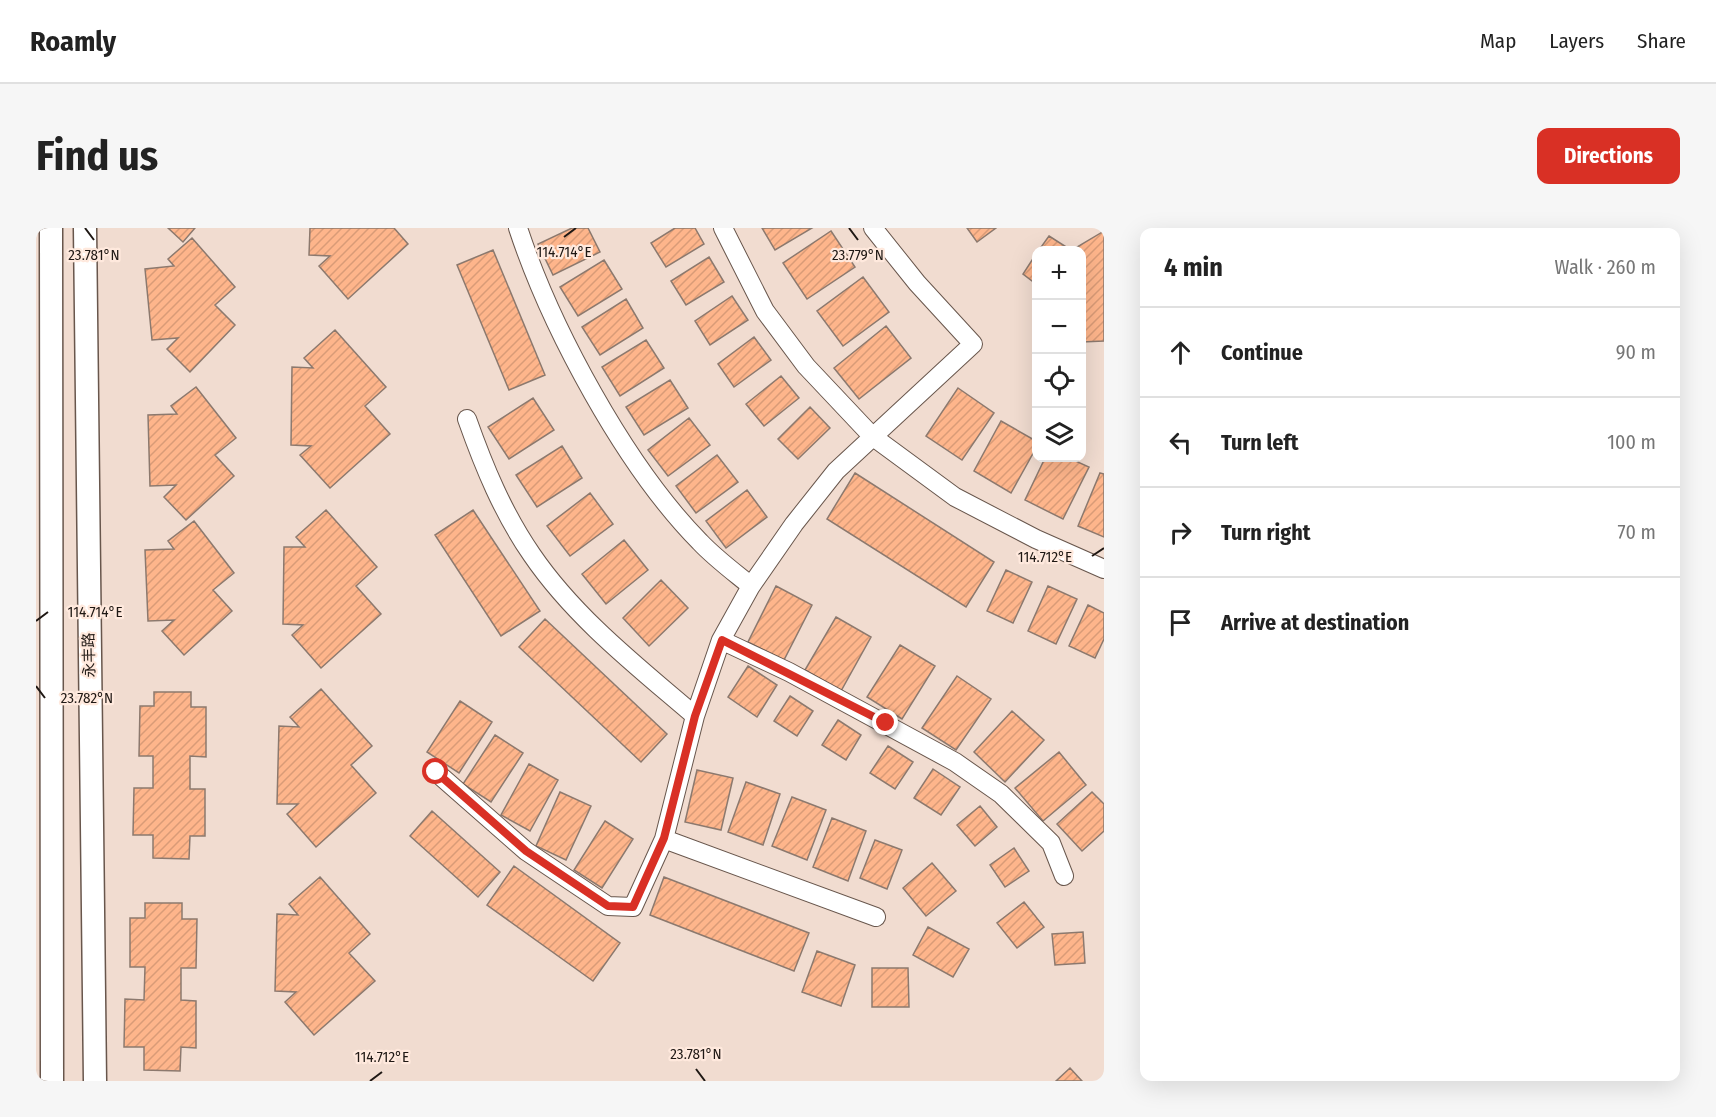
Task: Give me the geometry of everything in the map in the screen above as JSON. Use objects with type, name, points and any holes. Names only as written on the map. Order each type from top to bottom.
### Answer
[{"type":"street","points":[[51,228],[52,1081]]},
{"type":"street","name":"永丰路","points":[[85,228],[95,1081]]},
{"type":"street","points":[[518,228],[527,257],[567,341],[606,415],[647,478],[699,541],[751,586]]},
{"type":"street","points":[[723,228],[765,311],[806,366],[872,436],[956,497],[1036,539],[1104,569]]},
{"type":"street","points":[[436,772],[526,851],[608,906],[633,907],[664,838],[695,716],[722,640],[751,586],[794,524],[836,471],[973,344],[917,283],[873,228]]},
{"type":"street","points":[[467,419],[489,481],[532,556],[588,620],[629,660],[695,716]]},
{"type":"street","points":[[722,640],[848,702],[955,762],[1001,794],[1051,843],[1064,876]]},
{"type":"street","points":[[664,838],[876,917]]},
{"type":"building","points":[[168,228],[195,228],[183,242]]},
{"type":"building","points":[[310,228],[394,228],[408,244],[348,299],[319,266],[330,256],[309,255]]},
{"type":"building","points":[[572,228],[588,228],[600,252],[553,275],[538,244]]},
{"type":"building","points":[[675,228],[695,228],[704,244],[666,267],[651,243]]},
{"type":"building","points":[[762,228],[812,228],[775,250]]},
{"type":"building","points":[[967,228],[996,228],[977,242]]},
{"type":"building","points":[[831,231],[855,267],[807,299],[783,263]]},
{"type":"building","points":[[1104,231],[1104,341],[1086,342],[1086,246],[1079,246]]},
{"type":"building","points":[[1049,236],[1065,246],[1042,246]]},
{"type":"building","points":[[192,238],[235,287],[215,305],[235,325],[190,372],[167,349],[178,338],[152,340],[145,269],[174,266],[168,259]]},
{"type":"building","points":[[493,250],[545,375],[509,390],[457,265]]},
{"type":"building","points":[[709,257],[724,282],[686,305],[671,281]]},
{"type":"building","points":[[604,260],[622,289],[578,316],[560,287]]},
{"type":"building","points":[[1032,260],[1032,281],[1023,274]]},
{"type":"building","points":[[863,277],[889,312],[843,346],[817,311]]},
{"type":"building","points":[[732,296],[748,320],[710,345],[695,321]]},
{"type":"building","points":[[626,299],[643,328],[600,355],[582,327]]},
{"type":"building","points":[[886,326],[911,358],[859,399],[834,368]]},
{"type":"building","points":[[335,330],[386,387],[365,406],[390,434],[330,488],[300,455],[311,446],[291,445],[292,367],[313,368],[304,358]]},
{"type":"building","points":[[754,337],[771,360],[734,387],[718,364]]},
{"type":"building","points":[[646,340],[664,368],[620,396],[602,367]]},
{"type":"building","points":[[781,376],[799,398],[764,426],[746,404]]},
{"type":"building","points":[[670,380],[688,408],[644,435],[626,407]]},
{"type":"building","points":[[196,387],[236,438],[215,455],[234,476],[186,520],[164,497],[176,485],[150,486],[148,415],[177,414],[171,406]]},
{"type":"building","points":[[958,388],[994,413],[962,460],[926,436]]},
{"type":"building","points":[[533,398],[554,430],[509,459],[488,427]]},
{"type":"building","points":[[810,407],[830,428],[798,459],[778,439]]},
{"type":"building","points":[[689,418],[710,445],[668,476],[648,450]]},
{"type":"building","points":[[1001,421],[1032,439],[1032,455],[1011,493],[974,471]]},
{"type":"building","points":[[562,446],[582,478],[537,507],[516,475]]},
{"type":"building","points":[[717,455],[738,482],[696,513],[676,486]]},
{"type":"building","points":[[1043,462],[1078,462],[1089,467],[1063,519],[1025,500]]},
{"type":"building","points":[[855,473],[994,562],[966,607],[827,519]]},
{"type":"building","points":[[1100,473],[1104,474],[1104,537],[1078,526]]},
{"type":"building","points":[[747,490],[767,517],[726,548],[706,521]]},
{"type":"building","points":[[590,493],[613,524],[570,556],[547,526]]},
{"type":"building","points":[[326,510],[377,567],[356,586],[381,614],[321,668],[292,635],[303,625],[283,624],[284,547],[305,547],[296,537]]},
{"type":"building","points":[[473,510],[540,611],[501,636],[435,535]]},
{"type":"building","points":[[194,521],[234,573],[213,590],[232,611],[184,655],[162,631],[174,620],[148,621],[145,550],[174,549],[168,541]]},
{"type":"building","points":[[624,540],[648,570],[606,604],[582,574]]},
{"type":"building","points":[[1006,570],[1032,582],[1013,623],[987,611]]},
{"type":"building","points":[[661,580],[688,608],[649,646],[623,618]]},
{"type":"building","points":[[776,586],[812,605],[784,660],[748,642]]},
{"type":"building","points":[[1048,586],[1077,599],[1056,644],[1028,631]]},
{"type":"building","points":[[1088,605],[1104,613],[1104,639],[1095,658],[1069,646]]},
{"type":"building","points":[[836,617],[871,637],[841,691],[805,670]]},
{"type":"building","points":[[545,619],[667,734],[641,762],[519,647]]},
{"type":"building","points":[[900,645],[935,666],[902,719],[867,697]]},
{"type":"building","points":[[748,666],[777,685],[757,717],[728,697]]},
{"type":"building","points":[[957,676],[991,699],[956,750],[922,728]]},
{"type":"building","points":[[321,689],[372,746],[351,765],[376,793],[316,847],[287,814],[298,804],[277,804],[279,726],[299,727],[290,717]]},
{"type":"building","points":[[154,692],[191,692],[191,707],[206,707],[206,757],[190,756],[190,789],[205,789],[205,836],[190,836],[189,859],[153,858],[153,835],[133,835],[134,788],[153,788],[153,756],[139,756],[140,706],[154,706]]},
{"type":"building","points":[[790,696],[813,711],[797,736],[774,721]]},
{"type":"building","points":[[460,701],[492,722],[459,773],[427,752]]},
{"type":"building","points":[[1012,711],[1044,740],[1005,782],[974,752]]},
{"type":"building","points":[[838,720],[861,735],[846,760],[822,745]]},
{"type":"building","points":[[495,735],[523,753],[491,802],[463,784]]},
{"type":"building","points":[[888,746],[913,762],[895,789],[870,773]]},
{"type":"building","points":[[1059,752],[1086,785],[1043,821],[1015,788]]},
{"type":"building","points":[[529,764],[558,780],[530,831],[501,815]]},
{"type":"building","points":[[933,769],[960,787],[941,815],[914,798]]},
{"type":"building","points":[[697,770],[733,778],[721,830],[685,822]]},
{"type":"building","points":[[746,782],[780,794],[763,845],[728,832]]},
{"type":"building","points":[[560,792],[591,806],[566,860],[536,846]]},
{"type":"building","points":[[1092,792],[1104,804],[1104,831],[1082,851],[1057,824]]},
{"type":"building","points":[[792,797],[826,810],[807,860],[772,846]]},
{"type":"building","points":[[980,806],[997,827],[975,846],[957,825]]},
{"type":"building","points":[[432,811],[500,872],[478,897],[410,836]]},
{"type":"building","points":[[832,818],[866,831],[848,881],[813,867]]},
{"type":"building","points":[[605,821],[633,839],[602,888],[574,870]]},
{"type":"building","points":[[875,840],[902,850],[887,889],[860,878]]},
{"type":"building","points":[[1014,848],[1029,871],[1005,887],[990,865]]},
{"type":"building","points":[[932,863],[956,891],[926,916],[903,888]]},
{"type":"building","points":[[514,866],[620,943],[593,981],[487,905]]},
{"type":"building","points":[[320,877],[370,934],[349,953],[375,981],[314,1035],[285,1002],[296,992],[275,991],[277,914],[298,915],[289,904]]},
{"type":"building","points":[[664,877],[809,933],[794,971],[650,915]]},
{"type":"building","points":[[1024,902],[1044,927],[1017,948],[997,923]]},
{"type":"building","points":[[145,903],[182,903],[182,919],[197,919],[196,968],[181,968],[181,1000],[196,1001],[196,1048],[181,1047],[180,1071],[144,1070],[144,1047],[124,1047],[125,999],[144,1000],[145,967],[130,967],[130,918],[145,918]]},
{"type":"building","points":[[928,927],[969,949],[953,977],[913,955]]},
{"type":"building","points":[[1083,932],[1085,963],[1055,965],[1052,934]]},
{"type":"building","points":[[817,951],[855,965],[841,1006],[802,992]]},
{"type":"building","points":[[872,968],[908,968],[909,1007],[872,1007]]},
{"type":"building","points":[[1070,1068],[1082,1081],[1056,1081]]},
{"type":"route","points":[[436,772],[526,851],[608,906],[633,907],[664,838],[695,716],[722,640],[886,723]]}]
